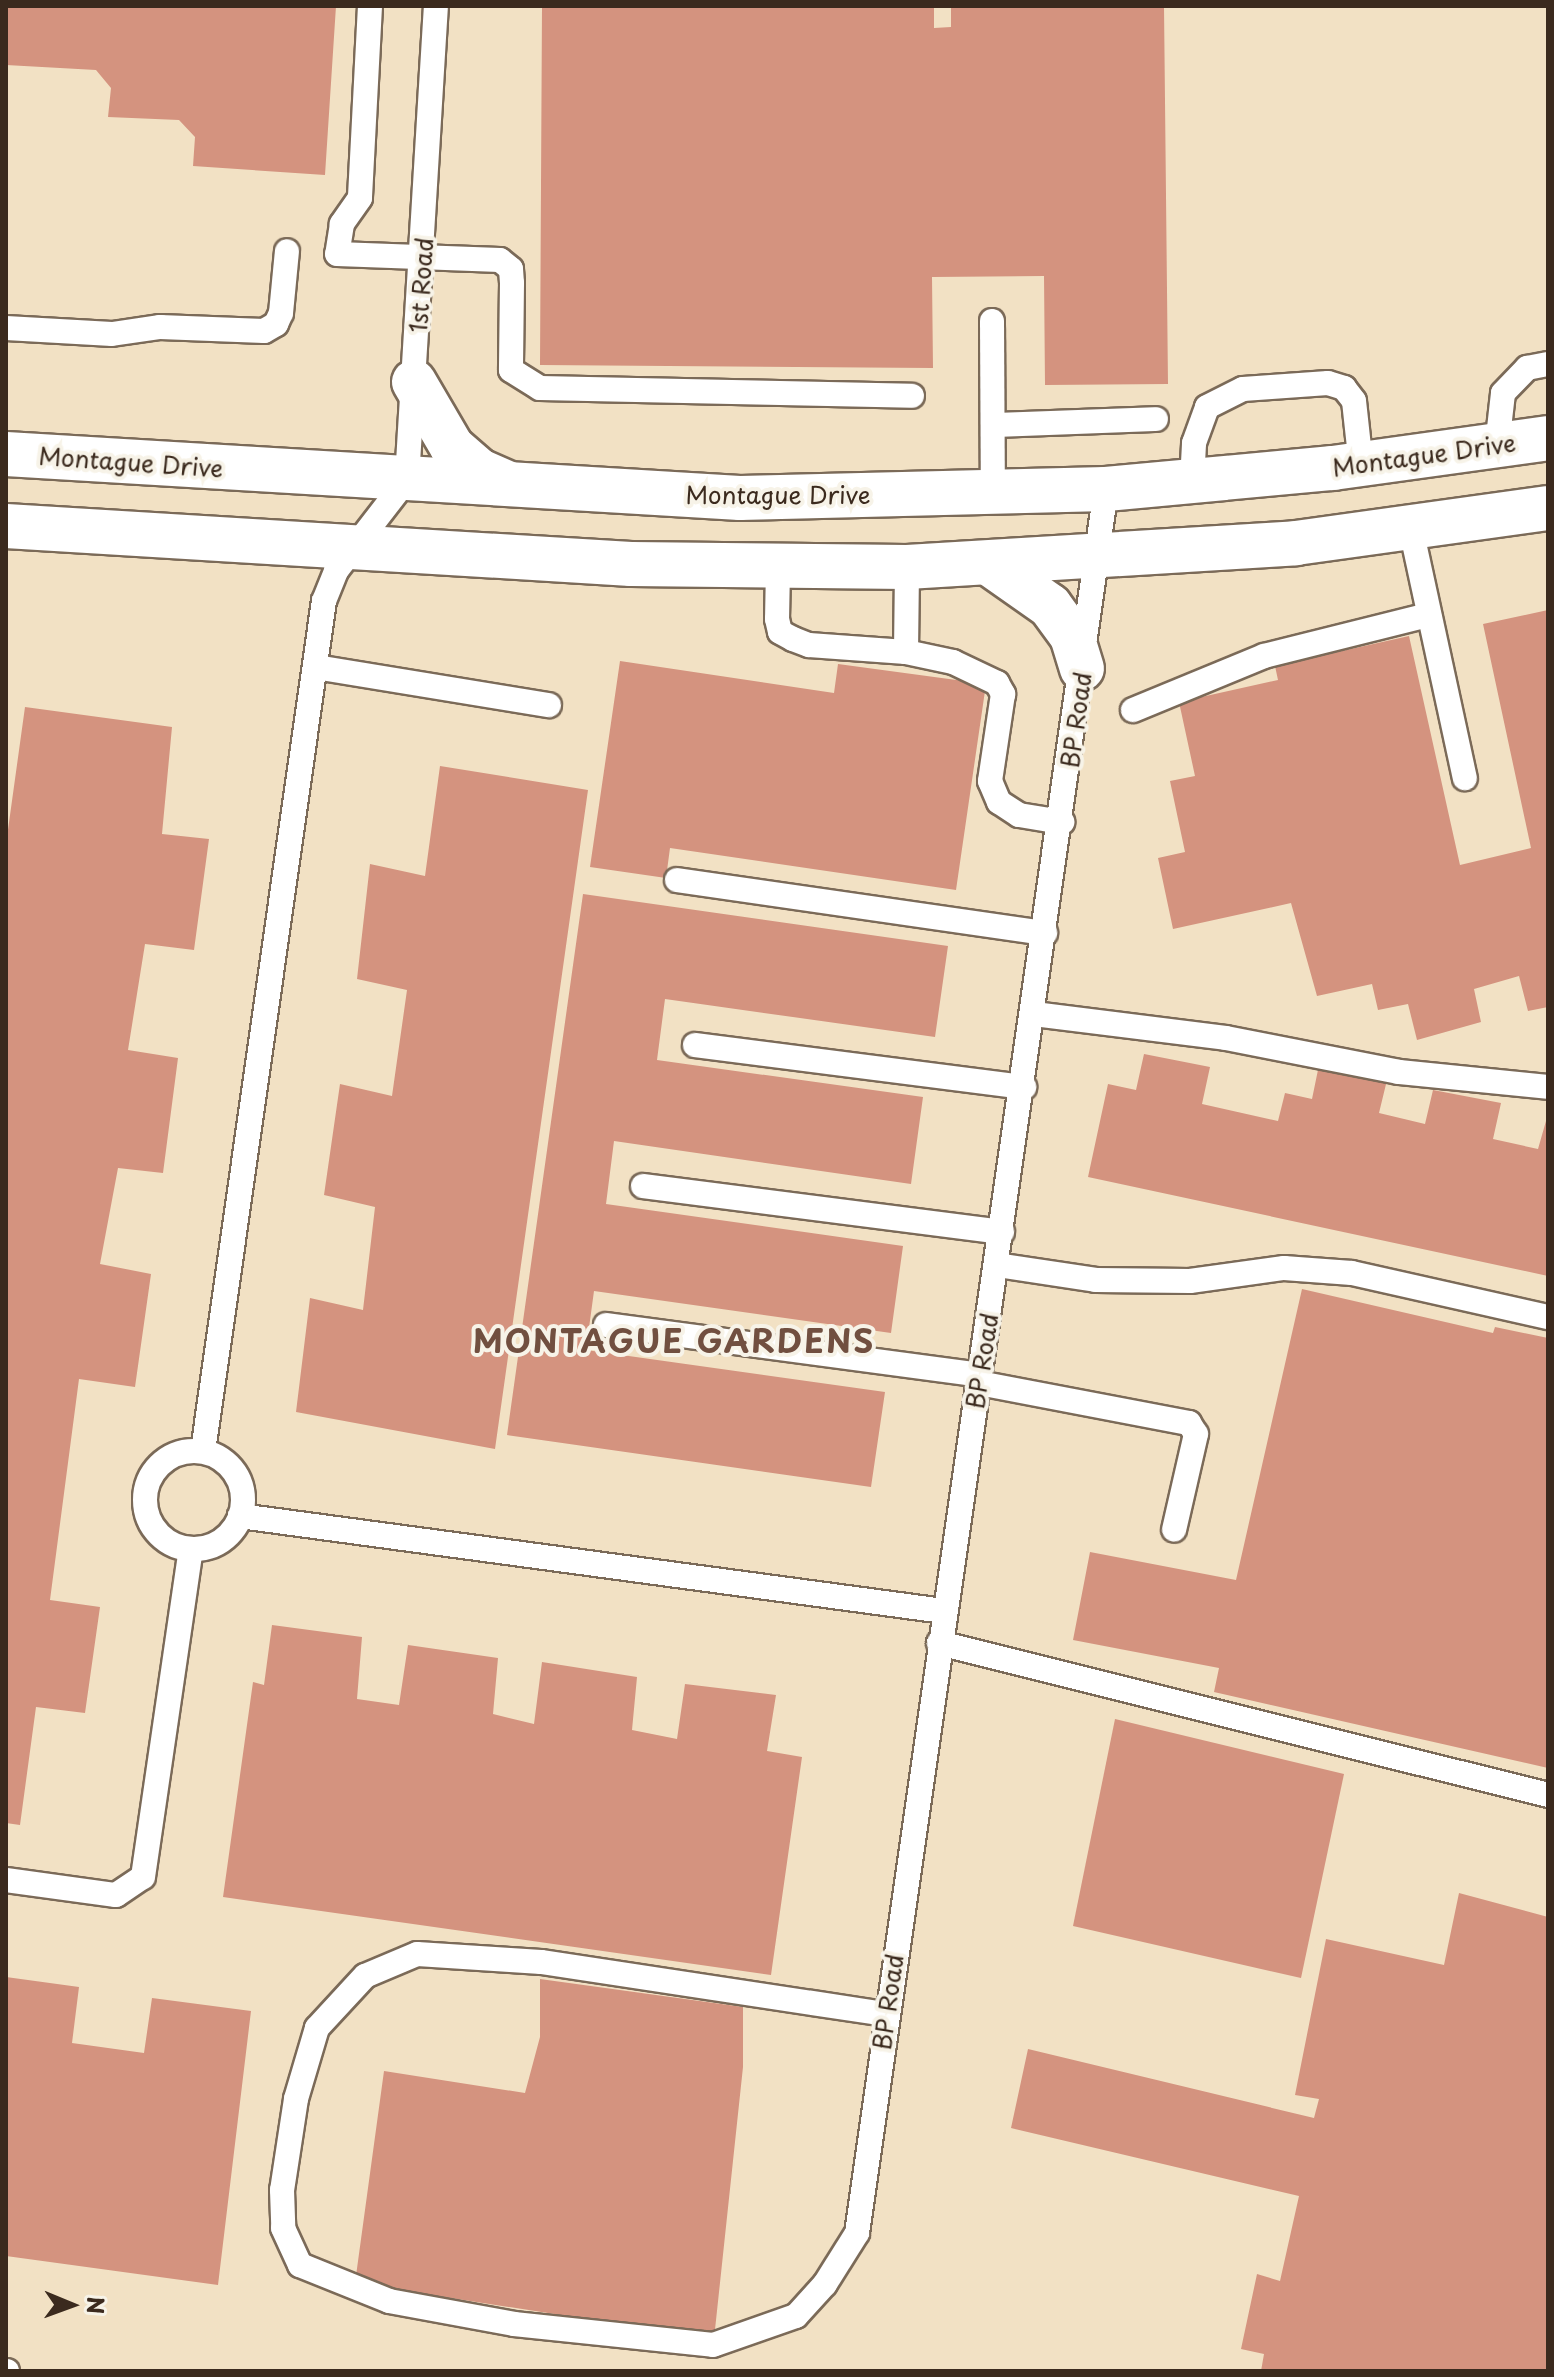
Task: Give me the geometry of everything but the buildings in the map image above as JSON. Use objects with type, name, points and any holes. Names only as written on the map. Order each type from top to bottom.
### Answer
[{"type":"main road","points":[[414,382],[452,447],[480,471],[513,486]]},
{"type":"main road","name":"Montague Drive","points":[[6,454],[740,498],[1106,489],[1361,465],[1548,438]]},
{"type":"main road","points":[[6,526],[778,568],[907,567],[1098,558],[1411,529],[1548,508]]},
{"type":"main road","points":[[990,564],[1050,606],[1072,636],[1082,668]]},
{"type":"lane","points":[[370,6],[360,198],[342,224],[337,254],[500,260],[511,269],[511,370],[540,388],[912,396]]},
{"type":"lane","name":"1st Road","points":[[407,479],[423,258],[436,6]]},
{"type":"lane","points":[[6,328],[112,334],[160,327],[264,331],[281,313],[287,251]]},
{"type":"lane","points":[[992,321],[993,493]]},
{"type":"lane","points":[[1497,446],[1503,393],[1527,368],[1548,364]]},
{"type":"lane","points":[[1192,482],[1194,443],[1207,407],[1243,389],[1328,383],[1344,388],[1354,401],[1361,465]]},
{"type":"lane","points":[[994,425],[1156,419]]},
{"type":"lane","points":[[203,1451],[324,601],[336,571],[407,479]]},
{"type":"lane","name":"BP Road","points":[[885,2014],[541,1962],[417,1954],[365,1976],[317,2028],[296,2099],[282,2190],[283,2228],[300,2265],[340,2285],[389,2301],[514,2324],[713,2345],[796,2316],[825,2284],[857,2233],[885,2014],[1062,822],[1106,489]]},
{"type":"lane","points":[[1411,529],[1465,778]]},
{"type":"lane","points":[[906,652],[907,567]]},
{"type":"lane","points":[[778,568],[780,632],[809,645],[906,652],[953,662],[997,683],[1003,694],[990,781],[999,802],[1019,815],[1062,822]]},
{"type":"lane","points":[[1133,710],[1264,656],[1429,615]]},
{"type":"lane","points":[[316,667],[549,705]]},
{"type":"lane","points":[[677,880],[1045,933]]},
{"type":"lane","points":[[1034,1014],[1226,1038],[1399,1072],[1548,1087]]},
{"type":"lane","points":[[695,1045],[1024,1087]]},
{"type":"lane","points":[[643,1186],[1002,1232]]},
{"type":"lane","points":[[997,1265],[1111,1280],[1190,1281],[1284,1268],[1352,1273],[1548,1317]]},
{"type":"lane","points":[[606,1325],[979,1379],[1189,1423],[1196,1434],[1174,1530]]},
{"type":"lane","points":[[185,1451],[203,1451],[231,1468],[240,1482],[240,1516],[219,1542],[191,1549],[170,1543],[156,1532],[145,1500],[148,1483],[163,1463],[185,1451]]},
{"type":"lane","points":[[240,1516],[944,1611]]},
{"type":"lane","points":[[6,1880],[116,1895],[143,1877],[191,1549]]},
{"type":"lane","points":[[939,1643],[1548,1795]]},
{"type":"district","name":"MONTAGUE GARDENS","points":[[674,1340]]}]
